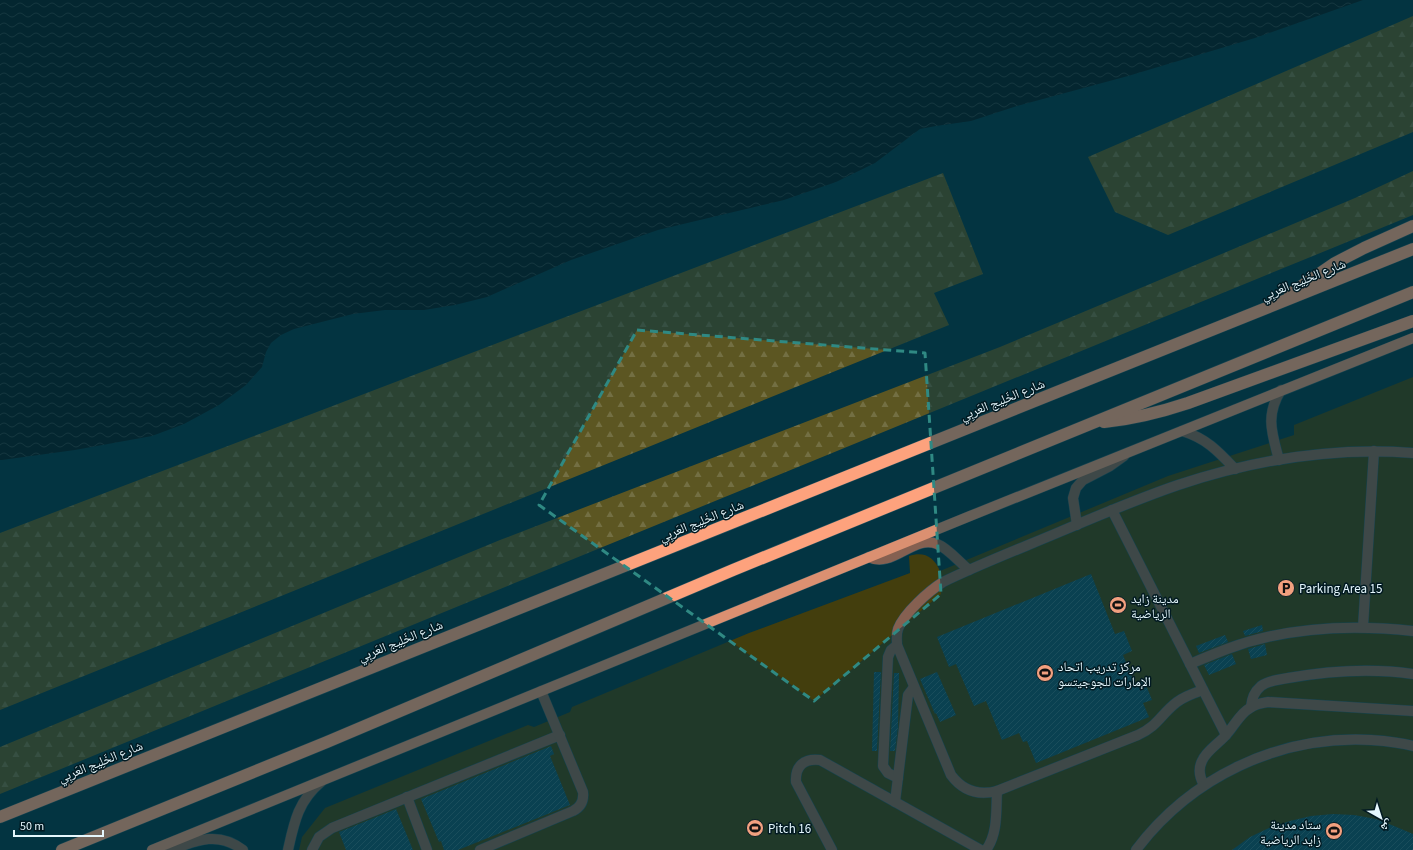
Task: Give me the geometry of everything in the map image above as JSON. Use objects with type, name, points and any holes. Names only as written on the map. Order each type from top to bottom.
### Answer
[{"type":"highway","points":[[1278,304],[1335,263],[1413,226]]},
{"type":"highway","name":"شارع الخَلِيج العَربِي","points":[[0,817],[1413,249]]},
{"type":"highway","points":[[62,850],[327,742],[719,576],[1413,292]]},
{"type":"highway","points":[[1089,424],[1124,420],[1188,403],[1413,321]]},
{"type":"main road","points":[[152,850],[869,557],[1413,338]]},
{"type":"street","points":[[1279,460],[1270,423],[1273,406],[1281,390]]},
{"type":"street","points":[[1182,431],[1196,435],[1208,442],[1235,469]]},
{"type":"street","points":[[1363,627],[1374,451]]},
{"type":"street","points":[[1203,690],[1190,694],[1178,701],[1157,723],[1145,732],[997,791],[982,794],[961,786],[956,781],[948,767],[897,645],[898,630],[921,600],[943,582],[1112,510],[1178,485],[1235,469],[1316,454],[1374,451],[1413,453]]},
{"type":"street","points":[[1078,525],[1073,498],[1079,484],[1087,477],[1110,466],[1129,452]]},
{"type":"street","points":[[1112,510],[1226,735]]},
{"type":"street","points":[[869,557],[876,560],[885,559],[920,544],[932,542],[941,546],[969,570]]},
{"type":"street","points":[[1190,664],[1227,649],[1278,635],[1323,628],[1363,627],[1413,631]]},
{"type":"street","points":[[897,645],[891,650],[888,657],[883,766],[888,773],[898,778]]},
{"type":"street","points":[[1251,707],[1252,697],[1262,686],[1270,681],[1338,672],[1382,671],[1413,674]]},
{"type":"street","points":[[895,802],[908,695],[914,687]]},
{"type":"street","points":[[480,850],[573,812],[582,801],[583,792],[542,691]]},
{"type":"street","points":[[1204,785],[1200,776],[1202,761],[1242,715],[1251,707],[1262,703],[1268,702],[1413,711]]},
{"type":"street","points":[[312,850],[319,837],[327,830],[560,735]]},
{"type":"street","points":[[1136,850],[1163,818],[1187,797],[1204,785],[1238,766],[1268,754],[1297,746],[1327,741],[1388,741],[1413,746]]},
{"type":"street","points":[[832,850],[796,782],[796,776],[801,764],[813,759],[820,760],[981,850]]},
{"type":"street","points":[[288,850],[295,819],[299,809],[310,793],[324,780]]},
{"type":"street","points":[[986,850],[991,843],[995,831],[997,791]]},
{"type":"street","points":[[407,797],[427,850]]},
{"type":"street","points":[[171,850],[198,840],[207,839],[225,840],[243,850]]},
{"type":"highlighted area","points":[[637,330],[925,353],[941,594],[814,701],[539,505]]},
{"type":"shaded area","name":"مدينة زايد الرياضية","points":[[1413,377],[1413,850],[299,850],[302,837],[325,808],[528,725],[534,727],[570,712],[572,707],[749,633],[910,573],[909,556],[919,554],[928,556],[935,562],[940,571],[1168,476],[1294,435],[1294,425]]},
{"type":"green space","points":[[1413,16],[1413,132],[1168,235],[1115,212],[1088,157]]},
{"type":"green space","points":[[1413,171],[1413,215],[0,794],[0,747],[500,540],[1000,347],[1355,198]]},
{"type":"green space","points":[[943,173],[983,274],[934,293],[949,325],[0,710],[0,533]]},
{"type":"water","points":[[0,0],[1363,0],[1255,38],[1128,76],[1017,106],[971,121],[920,129],[875,163],[836,182],[784,200],[658,230],[571,260],[487,297],[455,305],[424,310],[385,310],[353,314],[294,329],[281,335],[271,343],[266,352],[262,367],[246,385],[219,405],[184,424],[152,436],[75,450],[0,460]]},
{"type":"building","name":"مركز تدريب اتحاد الإمارات للجوجيتسو","points":[[1091,574],[1115,634],[1124,631],[1132,651],[1123,655],[1135,684],[1144,680],[1152,700],[1143,703],[1149,717],[1036,763],[1027,741],[1023,742],[1019,733],[1002,740],[986,701],[974,706],[956,664],[949,667],[937,637]]},
{"type":"building","points":[[1262,625],[1263,631],[1245,636],[1243,631]]},
{"type":"building","points":[[1225,635],[1228,642],[1199,653],[1196,646]]},
{"type":"building","points":[[1265,644],[1267,655],[1251,659],[1248,649]]},
{"type":"building","points":[[1232,654],[1236,664],[1209,675],[1204,665]]},
{"type":"building","points":[[874,672],[881,672],[877,751],[872,751]]},
{"type":"building","points":[[937,672],[956,715],[940,722],[920,679]]},
{"type":"building","points":[[894,673],[899,673],[898,727],[895,751],[890,751]]},
{"type":"building","points":[[551,746],[554,754],[550,756],[570,805],[458,850],[444,850],[441,841],[439,842],[421,799]]},
{"type":"building","points":[[396,809],[413,850],[346,850],[339,832]]},
{"type":"building","name":"ستاد مدينة زايد الرياضية","points":[[1333,814],[1354,815],[1376,819],[1413,834],[1413,850],[1232,850],[1250,837],[1269,828],[1311,816]]},
{"type":"place","name":"Parking Area 15","points":[[1286,588]]},
{"type":"place","name":"مدينة زايد الرياضية","points":[[1118,605]]},
{"type":"place","name":"مركز تدريب اتحاد الإمارات للجوجيتسو","points":[[1045,673]]},
{"type":"place","name":"Pitch 16","points":[[755,828]]},
{"type":"place","name":"ستاد مدينة زايد الرياضية","points":[[1334,831]]}]
